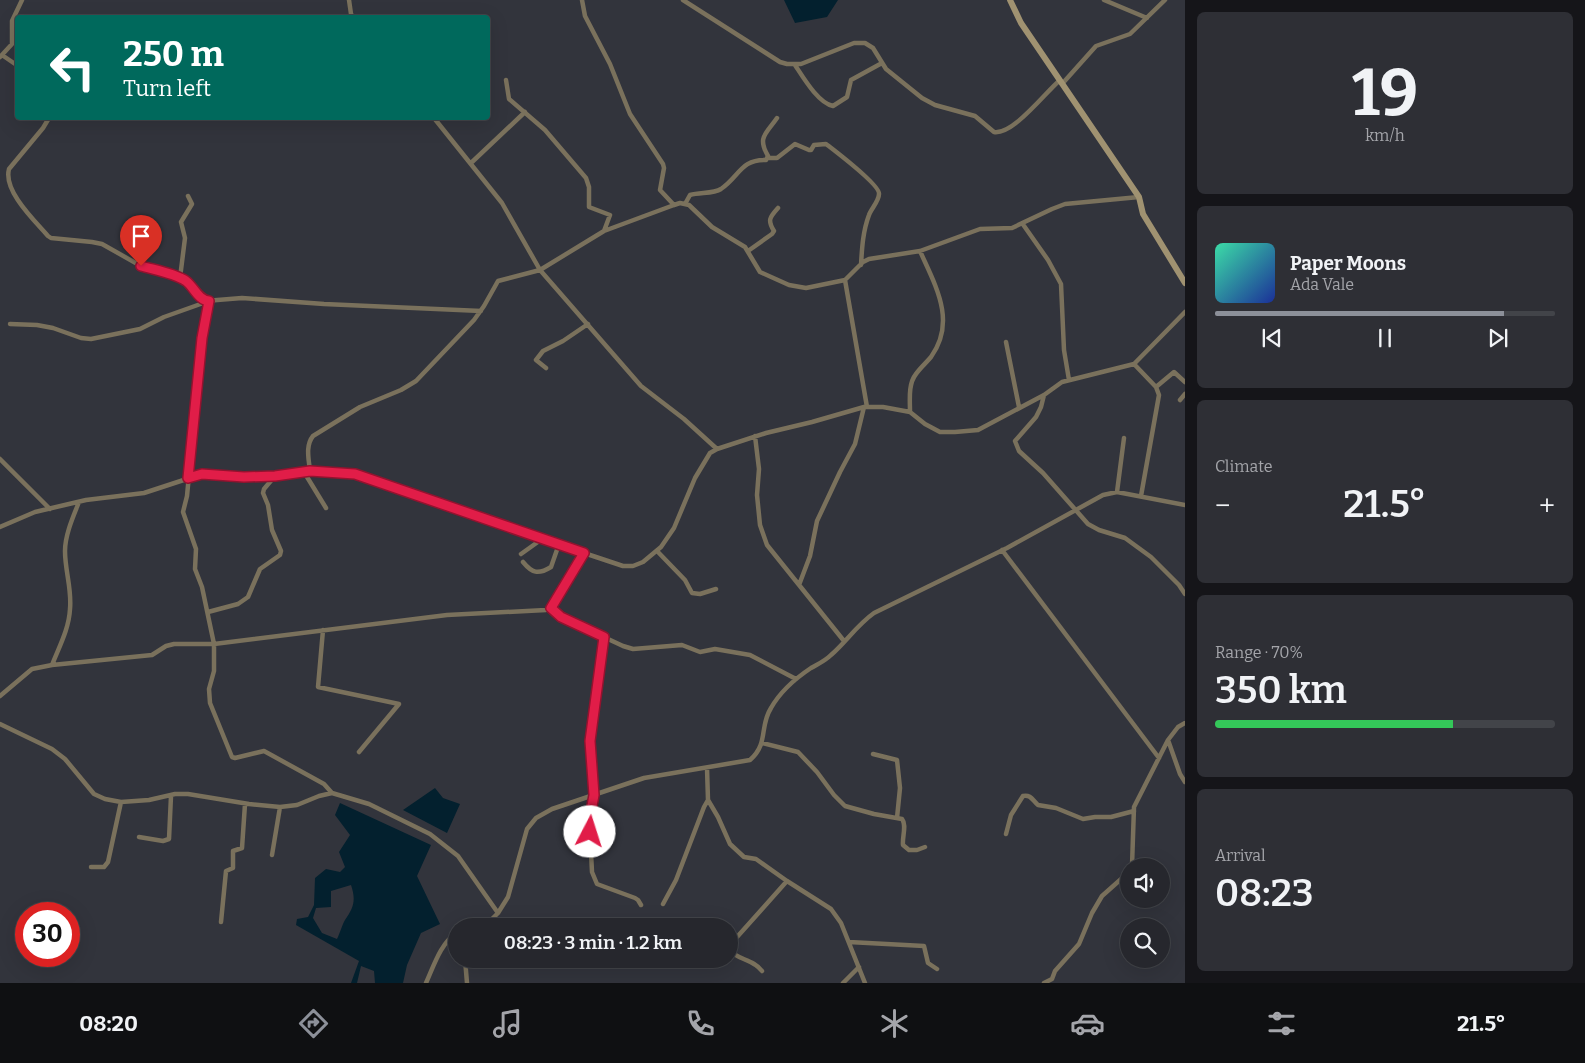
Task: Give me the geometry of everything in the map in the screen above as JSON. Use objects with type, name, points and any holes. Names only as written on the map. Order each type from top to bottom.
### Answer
[{"type":"street","points":[[15,64],[1,56],[12,44],[12,21],[22,0]]},
{"type":"street","points":[[349,0],[352,15]]},
{"type":"street","points":[[582,0],[585,16],[610,64],[630,114],[663,164],[664,173],[660,190],[674,205]]},
{"type":"street","points":[[683,0],[780,62],[795,65],[859,42],[870,45],[886,69],[928,102],[975,116],[990,130],[998,133],[1025,116],[1096,46],[1130,34],[1165,0]]},
{"type":"street","points":[[1010,0],[1020,23],[1139,197],[1143,214],[1185,283]]},
{"type":"street","points":[[1104,0],[1147,18]]},
{"type":"street","points":[[795,65],[814,93],[833,106],[847,97],[851,80],[882,63]]},
{"type":"street","points":[[506,80],[509,99],[545,130],[586,178],[589,187],[589,207],[610,215],[604,231]]},
{"type":"street","points":[[471,163],[525,112]]},
{"type":"street","points":[[768,158],[762,146],[762,140],[777,118]]},
{"type":"street","points":[[48,120],[9,169],[8,176],[16,198],[48,236],[51,238],[97,243],[141,266],[180,278],[188,283],[202,299],[209,301]]},
{"type":"street","points":[[436,120],[502,202],[540,270],[641,386],[684,419],[717,449]]},
{"type":"street","points":[[685,204],[690,195],[721,189],[749,162],[777,158],[795,144],[809,150],[814,145],[826,144],[852,164],[878,190],[879,196],[869,214],[863,232],[861,265]]},
{"type":"street","points":[[180,278],[185,238],[181,222],[192,204],[188,196]]},
{"type":"street","points":[[310,471],[308,449],[310,439],[360,407],[402,390],[416,381],[481,311],[498,281],[540,270],[604,231],[638,220],[674,205],[685,204],[694,209],[712,227],[740,243],[760,272],[789,285],[806,288],[845,280],[869,259],[920,251],[974,231],[1008,229],[1065,204],[1139,197]]},
{"type":"street","points":[[748,252],[772,234],[774,231],[769,220],[778,208]]},
{"type":"street","points":[[1022,223],[1048,260],[1061,284],[1064,350],[1069,380]]},
{"type":"street","points":[[910,412],[912,381],[915,374],[932,356],[938,344],[943,320],[943,306],[940,294],[920,251]]},
{"type":"street","points":[[799,586],[810,556],[818,517],[829,499],[840,472],[855,444],[866,407],[845,280]]},
{"type":"street","points":[[10,324],[37,325],[53,328],[81,338],[91,339],[140,329],[164,317],[209,301],[242,298],[324,304],[481,311]]},
{"type":"street","points":[[209,301],[202,338],[187,496],[183,512],[196,549],[195,569],[202,587],[214,644],[214,671],[209,689],[210,703],[232,757],[235,758],[264,751],[324,784],[332,793]]},
{"type":"street","points":[[0,527],[35,512],[50,508],[144,493],[202,474],[244,477],[275,476],[310,471],[342,472],[367,477],[542,539],[624,566],[633,566],[643,562],[657,551],[674,528],[686,497],[705,460],[710,453],[717,449],[755,436],[866,407],[883,407],[910,412],[932,429],[940,432],[978,430],[1069,380],[1097,375],[1134,364],[1185,312]]},
{"type":"street","points":[[546,368],[536,360],[543,351],[563,341],[588,324]]},
{"type":"street","points":[[1006,342],[1019,407]]},
{"type":"street","points":[[1134,364],[1156,387],[1158,403],[1141,496]]},
{"type":"street","points":[[1156,387],[1174,372],[1185,382]]},
{"type":"street","points":[[1180,400],[1185,394]]},
{"type":"street","points":[[1044,395],[1036,417],[1017,437],[1015,444],[1018,451],[1043,473],[1075,511],[1093,528],[1125,538],[1151,557],[1179,585],[1185,594]]},
{"type":"street","points":[[755,436],[759,469],[757,495],[760,525],[766,545],[844,641]]},
{"type":"street","points":[[1118,492],[1124,438]]},
{"type":"street","points":[[0,459],[50,508]]},
{"type":"street","points":[[304,472],[326,508]]},
{"type":"street","points":[[208,612],[238,604],[248,597],[260,569],[280,555],[281,551],[272,530],[268,505],[263,494],[264,489],[275,476]]},
{"type":"street","points":[[493,918],[508,898],[527,829],[536,818],[552,809],[644,778],[750,760],[758,753],[770,710],[780,696],[796,679],[830,656],[874,613],[1002,550],[1103,494],[1118,492],[1185,505]]},
{"type":"street","points":[[52,664],[69,620],[71,593],[65,551],[69,530],[79,502]]},
{"type":"street","points":[[521,554],[542,539]]},
{"type":"street","points":[[523,562],[529,570],[535,573],[544,572],[551,568],[559,544]]},
{"type":"street","points":[[1002,550],[1159,758]]},
{"type":"street","points":[[657,551],[685,580],[692,593],[700,594],[716,589]]},
{"type":"street","points":[[0,696],[32,669],[52,664],[152,656],[166,646],[174,644],[214,644],[447,615],[546,610],[551,608],[584,553]]},
{"type":"street","points":[[551,608],[561,617],[633,649],[682,645],[700,652],[715,649],[750,655],[796,679]]},
{"type":"street","points":[[323,630],[318,686],[399,704],[359,752]]},
{"type":"street","points":[[604,637],[590,741],[594,795],[589,822],[592,872],[597,884],[635,898],[641,905]]},
{"type":"street","points":[[1132,858],[1134,811],[1138,798],[1168,740],[1178,727],[1185,723]]},
{"type":"street","points":[[0,724],[52,749],[65,759],[94,794],[105,799],[121,802],[188,794],[245,804],[280,807],[297,805],[332,793],[369,804],[430,834],[458,856],[498,913]]},
{"type":"street","points":[[1168,740],[1180,774],[1185,782]]},
{"type":"street","points":[[762,743],[798,752],[818,772],[839,801],[845,806],[904,821],[903,845],[909,850],[925,847]]},
{"type":"street","points":[[872,754],[897,760],[900,788],[897,818]]},
{"type":"street","points":[[707,768],[708,800],[730,844],[744,857],[756,860],[787,882],[832,909],[841,923],[865,983]]},
{"type":"street","points":[[1006,834],[1011,815],[1023,796],[1026,795],[1031,797],[1038,805],[1056,808],[1083,820],[1095,817],[1111,817],[1134,811]]},
{"type":"street","points":[[139,837],[162,841],[169,839],[171,796]]},
{"type":"street","points":[[663,904],[676,880],[708,800]]},
{"type":"street","points":[[91,867],[104,867],[108,862],[121,802]]},
{"type":"street","points":[[221,922],[226,871],[233,868],[234,851],[242,848],[245,804]]},
{"type":"street","points":[[272,854],[280,807]]},
{"type":"street","points":[[1044,983],[1052,979],[1055,971],[1078,944],[1102,896],[1120,880]]},
{"type":"street","points":[[738,938],[787,882]]},
{"type":"street","points":[[426,983],[448,941]]},
{"type":"street","points":[[849,942],[924,946],[928,963],[937,970]]},
{"type":"street","points":[[738,957],[757,965],[762,971]]},
{"type":"street","points":[[843,983],[859,967]]},
{"type":"street","points":[[465,968],[467,983]]},
{"type":"water","points":[[784,0],[838,0],[827,17],[795,23]]},
{"type":"water","points":[[435,788],[443,798],[460,804],[447,833],[403,810]]},
{"type":"water","points":[[340,803],[431,845],[417,876],[440,924],[421,933],[407,965],[403,983],[375,983],[374,971],[361,966],[357,983],[351,983],[359,961],[296,925],[297,919],[308,917],[314,905],[315,878],[326,869],[340,872],[345,867],[339,852],[350,835],[335,815]],"holes":[[[351,885],[354,899],[352,907],[337,939],[322,933],[313,918],[316,908],[331,907],[331,891]]]},
{"type":"route","points":[[141,266],[180,278],[188,283],[202,299],[209,301],[202,338],[188,478],[202,474],[253,477],[310,471],[355,474],[584,553],[551,608],[561,617],[604,637],[590,741],[594,795],[589,822],[590,832]]}]
